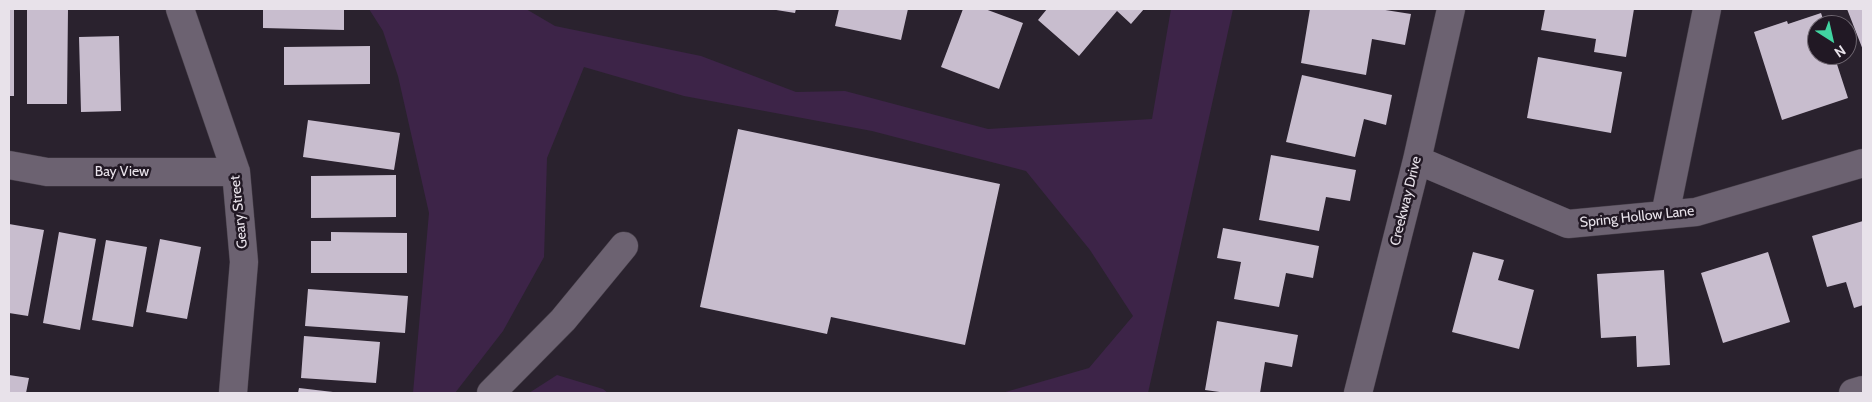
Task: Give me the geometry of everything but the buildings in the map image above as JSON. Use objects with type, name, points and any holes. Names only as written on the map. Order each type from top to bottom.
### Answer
[{"type":"street","name":"Geary Street","points":[[180,9],[236,172],[244,262],[233,393]]},
{"type":"street","name":"Creekway Drive","points":[[1358,393],[1416,160],[1451,9]]},
{"type":"street","points":[[1665,215],[1707,9]]},
{"type":"street","name":"Spring Hollow Lane","points":[[1416,160],[1568,224],[1696,212],[1863,163]]},
{"type":"street","name":"Bay View","points":[[9,165],[47,172],[236,172]]},
{"type":"street","points":[[491,393],[563,320],[624,246]]},
{"type":"street","points":[[1853,393],[1863,390]]},
{"type":"shaded area","points":[[369,9],[526,9],[555,26],[701,56],[796,92],[845,91],[988,129],[1152,119],[1171,9],[1233,9],[1148,393],[1002,393],[1089,368],[1133,316],[1090,250],[1026,171],[872,131],[684,96],[584,67],[547,158],[544,257],[503,331],[455,393],[413,393],[429,213],[398,76],[383,31]]},
{"type":"shaded area","points":[[557,375],[603,389],[608,393],[529,393]]}]
